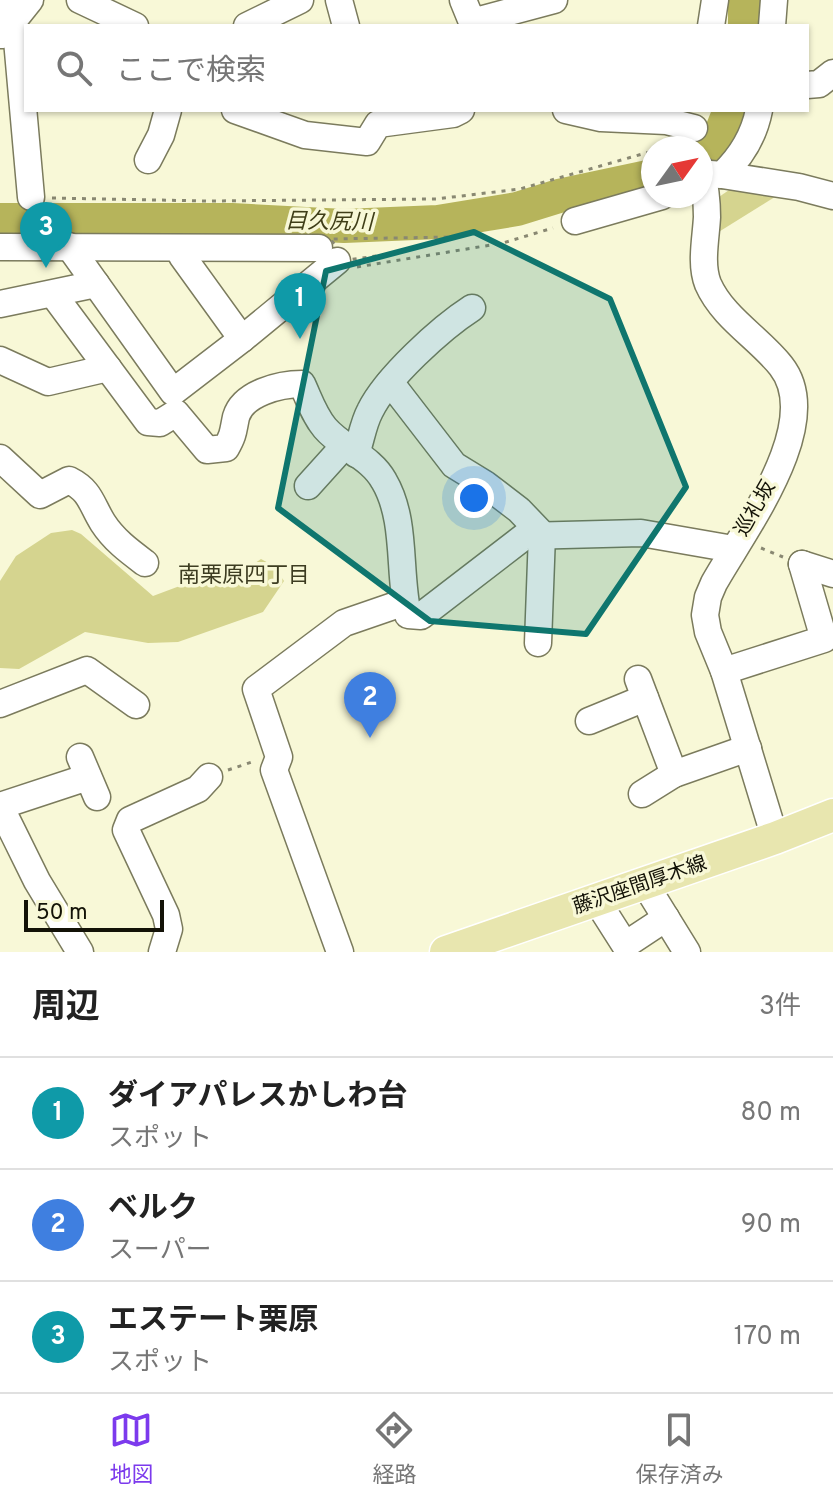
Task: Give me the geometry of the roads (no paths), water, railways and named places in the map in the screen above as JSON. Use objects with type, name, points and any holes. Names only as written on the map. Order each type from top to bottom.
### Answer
[{"type":"main road","name":"藤沢座間厚木線","points":[[446,952],[499,944],[597,901],[833,815]]},
{"type":"street","points":[[30,0],[4,20],[17,40],[31,197]]},
{"type":"street","points":[[80,0],[126,24]]},
{"type":"street","points":[[251,24],[300,0]]},
{"type":"street","points":[[339,0],[345,24]]},
{"type":"street","points":[[470,16],[554,0]]},
{"type":"street","points":[[711,24],[715,0]]},
{"type":"street","points":[[772,24],[774,0]]},
{"type":"street","points":[[809,85],[819,84],[833,73]]},
{"type":"street","points":[[148,160],[161,135],[167,112]]},
{"type":"street","points":[[247,113],[305,135],[367,142],[376,117],[457,112]]},
{"type":"street","points":[[575,112],[601,118],[666,121],[696,131]]},
{"type":"street","points":[[713,174],[738,159],[759,112]]},
{"type":"street","points":[[713,180],[799,187],[833,196]]},
{"type":"street","points":[[575,221],[641,202]]},
{"type":"street","name":"巡礼坂","points":[[705,208],[704,265],[708,285],[725,310],[783,369],[793,385],[795,402],[791,433],[779,469],[708,597],[705,615],[775,838]]},
{"type":"street","points":[[0,247],[69,246],[328,254],[242,339],[173,392],[69,246]]},
{"type":"street","points":[[182,256],[242,339]]},
{"type":"street","points":[[0,304],[96,284]]},
{"type":"street","points":[[53,294],[148,422],[160,423],[176,413],[207,450],[226,448],[235,432],[244,402],[282,384],[302,384],[313,411],[325,429],[376,469],[385,483],[395,508],[408,615],[421,616],[525,536],[641,533],[736,544]]},
{"type":"street","points":[[308,486],[351,449],[369,411],[390,382],[453,321],[472,308]]},
{"type":"street","points":[[0,360],[48,382],[108,368]]},
{"type":"street","points":[[390,382],[454,465],[519,510],[542,534],[538,643]]},
{"type":"street","points":[[2,464],[40,495],[69,480],[84,487],[103,523],[119,542],[145,563]]},
{"type":"street","points":[[724,671],[824,639],[802,564],[833,574]]},
{"type":"street","points":[[340,952],[274,770],[279,757],[256,689],[344,623],[405,602]]},
{"type":"street","points":[[0,704],[87,670],[136,705]]},
{"type":"street","points":[[589,721],[642,689],[674,774]]},
{"type":"street","points":[[642,794],[674,774],[748,748]]},
{"type":"street","points":[[80,952],[37,881],[0,806],[88,777]]},
{"type":"street","points":[[162,952],[169,929],[166,915],[126,830],[130,820],[198,789],[209,777]]},
{"type":"street","points":[[645,884],[687,952]]},
{"type":"street","points":[[597,901],[625,945],[666,918]]},
{"type":"waterway","name":"目久尻川","points":[[745,0],[745,24]]},
{"type":"waterway","name":"目久尻川","points":[[713,150],[729,112]]},
{"type":"waterway","name":"目久尻川","points":[[0,220],[232,220],[344,226],[438,222],[517,209],[559,196],[641,179]]},
{"type":"place","name":"エステート栗原","points":[[46,268]]},
{"type":"place","name":"ダイアパレスかしわ台","points":[[300,339]]},
{"type":"place","name":"ベルク","points":[[370,738]]},
{"type":"district","name":"南栗原四丁目","points":[[244,576]]}]
